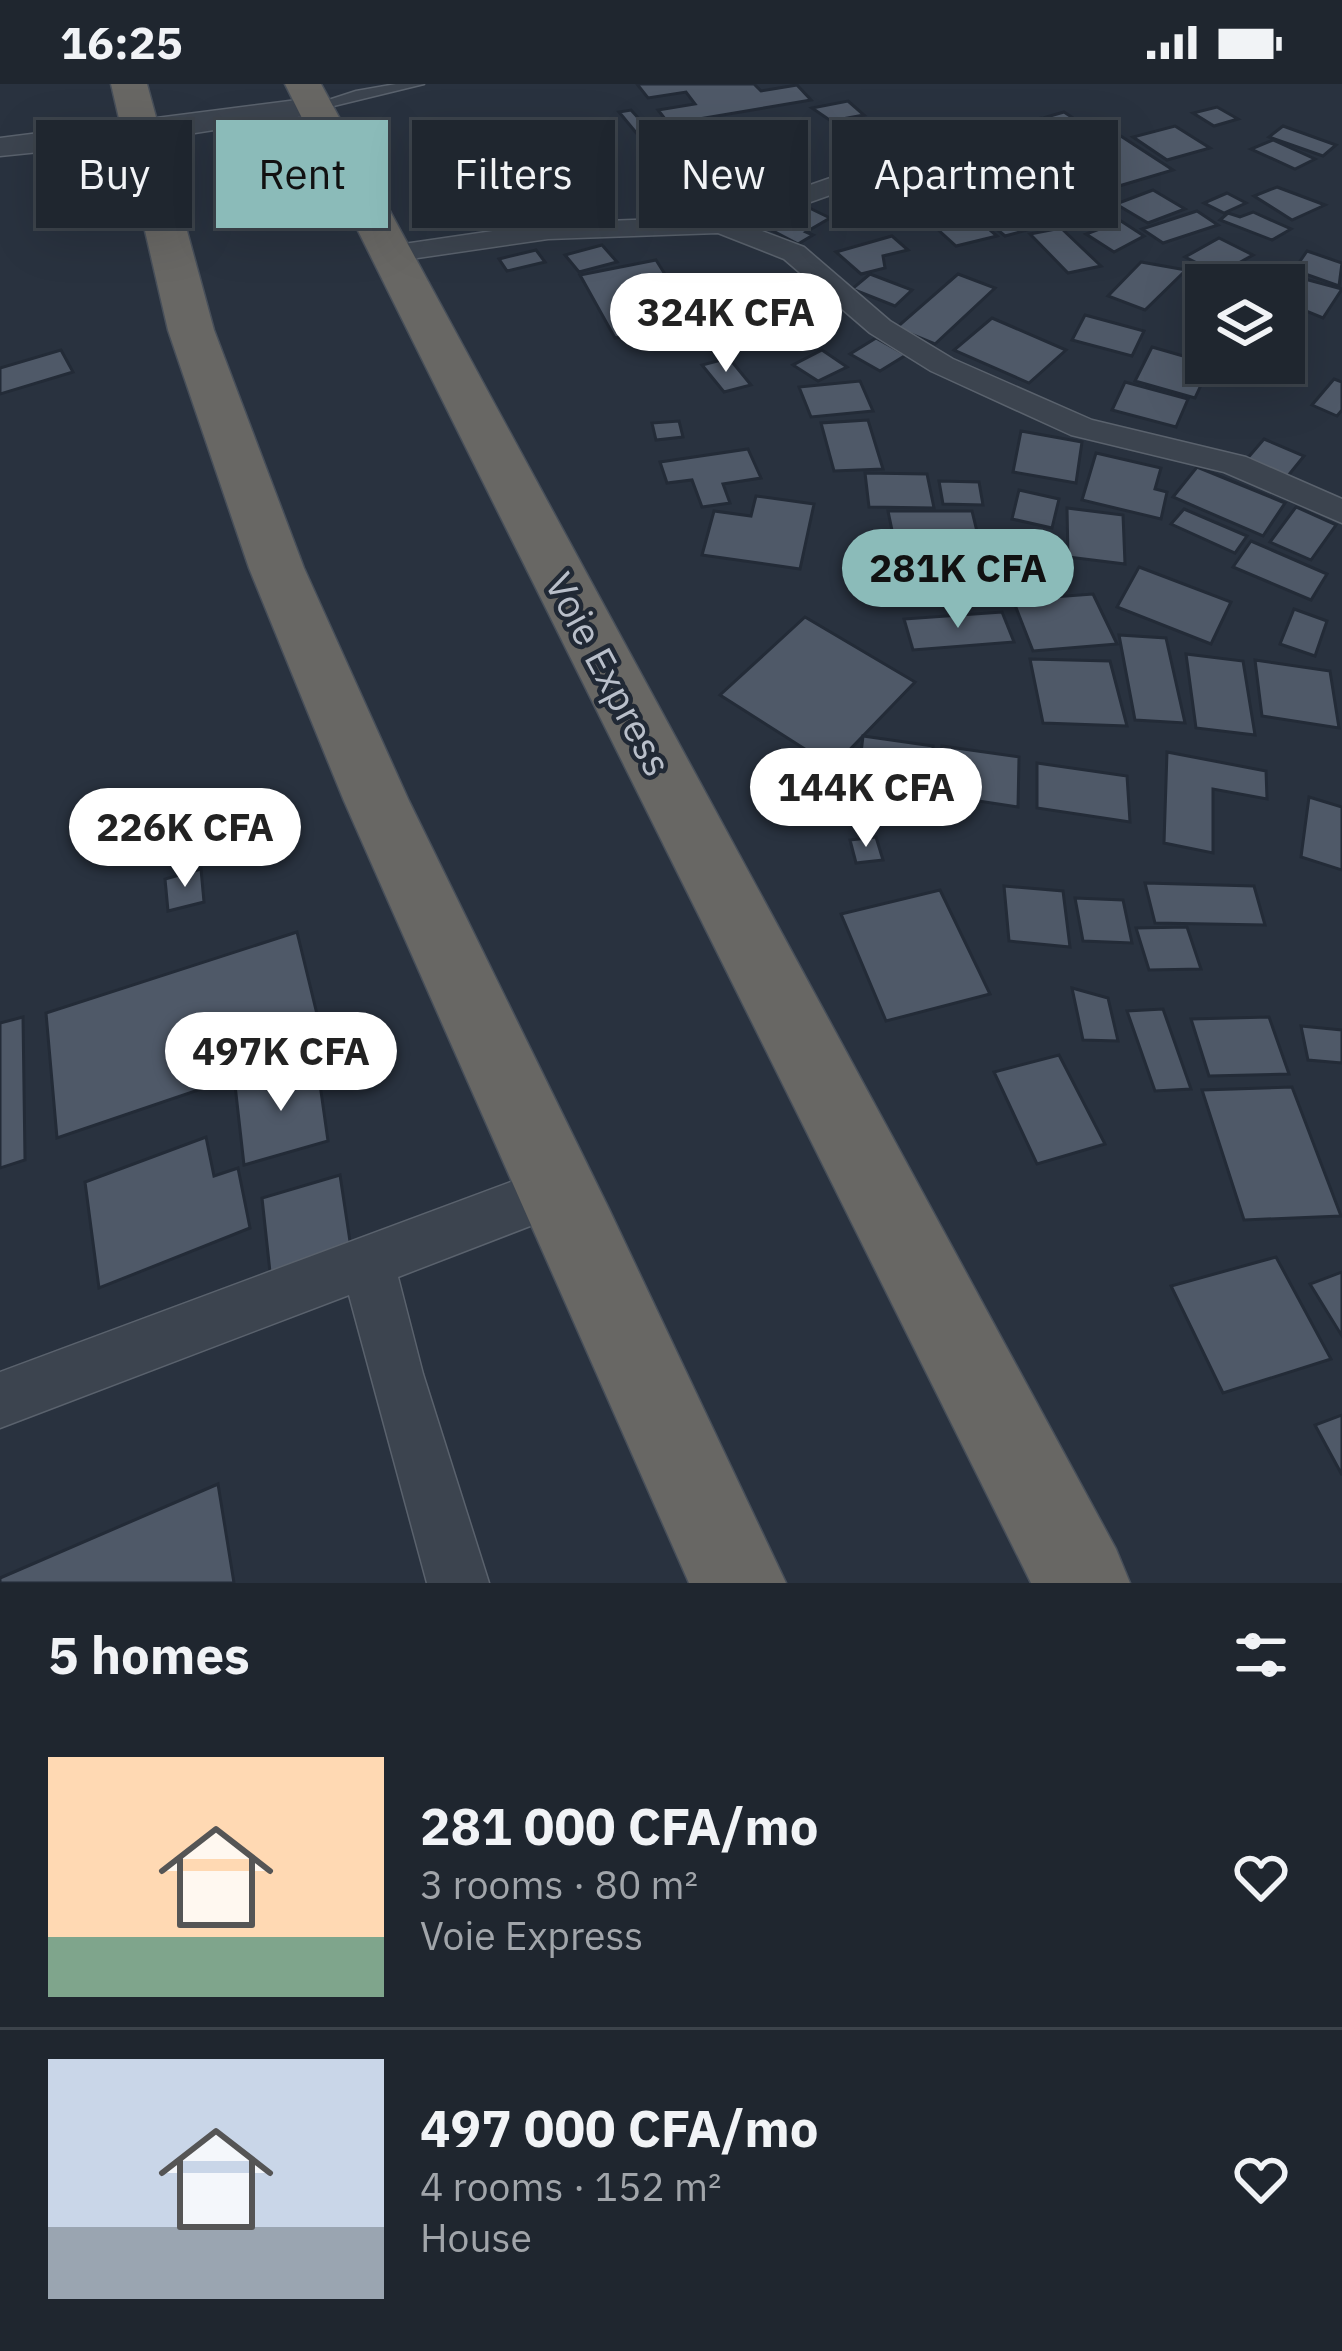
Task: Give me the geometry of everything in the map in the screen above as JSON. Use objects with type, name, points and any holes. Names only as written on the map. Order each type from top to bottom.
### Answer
[{"type":"highway","name":"Voie Express","points":[[320,93],[390,254],[1082,1583]]},
{"type":"highway","points":[[134,110],[157,211],[239,476],[337,720],[738,1583]]},
{"type":"street","points":[[0,147],[37,142],[134,110],[320,93]]},
{"type":"street","points":[[390,254],[548,230],[639,227]]},
{"type":"street","points":[[729,228],[794,253],[880,326],[962,374],[1082,428],[1234,464],[1342,512]]},
{"type":"street","points":[[0,1400],[559,1190]]},
{"type":"street","points":[[368,1262],[395,1374],[458,1583]]},
{"type":"lane","points":[[320,93],[418,84]]},
{"type":"building","points":[[637,84],[754,84],[761,91],[797,85],[811,100],[693,120],[666,120],[658,110],[695,104],[686,92],[648,98]]},
{"type":"building","points":[[848,101],[864,115],[831,121],[812,108]]},
{"type":"building","points":[[1217,107],[1238,119],[1214,126],[1193,113]]},
{"type":"building","points":[[631,110],[640,120],[639,135],[638,135],[619,112]]},
{"type":"building","points":[[1064,112],[1076,120],[1046,120],[1043,118]]},
{"type":"building","points":[[1175,126],[1210,148],[1167,160],[1133,137]]},
{"type":"building","points":[[1283,126],[1336,145],[1323,156],[1269,137]]},
{"type":"building","points":[[1118,134],[1173,170],[1119,186]]},
{"type":"building","points":[[1273,140],[1315,159],[1295,169],[1251,149]]},
{"type":"building","points":[[1277,187],[1325,205],[1292,220],[1254,196]]},
{"type":"building","points":[[1153,190],[1185,209],[1148,223],[1118,203]]},
{"type":"building","points":[[1227,193],[1246,203],[1224,213],[1204,203]]},
{"type":"building","points":[[808,207],[830,218],[806,232],[813,235],[798,244],[767,228],[808,228]]},
{"type":"building","points":[[1197,211],[1218,225],[1163,243],[1142,229]]},
{"type":"building","points":[[1253,212],[1291,229],[1272,240],[1220,220],[1228,213],[1240,217]]},
{"type":"building","points":[[1118,222],[1144,236],[1114,252],[1086,234],[1118,228]]},
{"type":"building","points":[[936,228],[988,228],[997,236],[956,246]]},
{"type":"building","points":[[996,228],[1035,228],[1005,236]]},
{"type":"building","points":[[1061,228],[1101,266],[1068,273],[1030,234]]},
{"type":"building","points":[[892,236],[908,250],[883,256],[885,268],[861,274],[836,252]]},
{"type":"building","points":[[1219,238],[1253,255],[1237,264],[1199,264],[1185,257]]},
{"type":"building","points":[[602,245],[617,262],[579,272],[565,255]]},
{"type":"building","points":[[536,250],[545,262],[507,271],[499,259]]},
{"type":"building","points":[[1307,251],[1342,263],[1339,286],[1305,274],[1305,264],[1298,264]]},
{"type":"building","points":[[656,260],[695,322],[615,338],[580,275]]},
{"type":"building","points":[[1141,262],[1185,270],[1145,310],[1108,296]]},
{"type":"building","points":[[870,274],[912,290],[895,306],[852,289]]},
{"type":"building","points":[[958,274],[995,288],[935,344],[896,328]]},
{"type":"building","points":[[1305,279],[1342,289],[1323,318],[1305,311]]},
{"type":"building","points":[[749,293],[770,316],[705,333],[685,310]]},
{"type":"building","points":[[1085,315],[1144,331],[1132,356],[1072,340]]},
{"type":"building","points":[[992,318],[1066,350],[1029,383],[954,350]]},
{"type":"building","points":[[876,338],[906,355],[880,371],[850,354]]},
{"type":"building","points":[[1152,347],[1185,357],[1185,384],[1202,384],[1195,398],[1135,381]]},
{"type":"building","points":[[61,350],[73,372],[0,394],[0,368]]},
{"type":"building","points":[[822,350],[847,367],[818,381],[793,365]]},
{"type":"building","points":[[729,358],[751,385],[724,392],[702,365]]},
{"type":"building","points":[[1334,379],[1342,382],[1342,410],[1337,416],[1312,405]]},
{"type":"building","points":[[860,381],[873,411],[811,417],[799,387]]},
{"type":"building","points":[[1125,382],[1188,399],[1176,427],[1112,410]]},
{"type":"building","points":[[868,420],[883,469],[834,471],[821,423]]},
{"type":"building","points":[[679,421],[683,437],[656,440],[652,423]]},
{"type":"building","points":[[1021,431],[1082,442],[1076,483],[1013,472]]},
{"type":"building","points":[[1264,439],[1304,456],[1287,477],[1246,460]]},
{"type":"building","points":[[748,449],[761,478],[723,484],[730,503],[702,507],[692,480],[667,483],[660,462]]},
{"type":"building","points":[[1096,453],[1161,468],[1155,489],[1167,492],[1161,519],[1082,500]]},
{"type":"building","points":[[1197,467],[1285,503],[1263,536],[1173,497]]},
{"type":"building","points":[[865,473],[927,474],[934,508],[869,507]]},
{"type":"building","points":[[939,481],[979,482],[983,505],[943,504]]},
{"type":"building","points":[[1019,490],[1059,499],[1052,528],[1012,519]]},
{"type":"building","points":[[756,496],[814,504],[800,569],[702,555],[714,511],[751,516]]},
{"type":"building","points":[[1296,507],[1336,525],[1311,560],[1270,542]]},
{"type":"building","points":[[1067,508],[1123,515],[1125,564],[1068,557]]},
{"type":"building","points":[[1184,509],[1247,536],[1235,553],[1171,524]]},
{"type":"building","points":[[888,511],[972,511],[979,540],[894,540]]},
{"type":"building","points":[[1251,541],[1327,574],[1311,600],[1233,567]]},
{"type":"building","points":[[974,553],[987,603],[935,604],[922,554]]},
{"type":"building","points":[[1139,567],[1231,602],[1211,644],[1117,607]]},
{"type":"building","points":[[1093,594],[1117,644],[1033,651],[1013,600]]},
{"type":"building","points":[[1294,609],[1327,621],[1315,656],[1280,644]]},
{"type":"building","points":[[1002,612],[1014,642],[913,650],[904,619]]},
{"type":"building","points":[[805,617],[915,682],[833,767],[720,695]]},
{"type":"building","points":[[1119,635],[1166,638],[1185,723],[1135,720]]},
{"type":"building","points":[[1186,654],[1243,661],[1255,735],[1196,728]]},
{"type":"building","points":[[1030,659],[1110,661],[1127,726],[1043,723]]},
{"type":"building","points":[[1255,660],[1330,671],[1339,728],[1262,716]]},
{"type":"building","points":[[863,736],[933,746],[927,824],[854,813]]},
{"type":"building","points":[[942,746],[1019,757],[1018,807],[939,795]]},
{"type":"building","points":[[1167,752],[1266,771],[1267,799],[1213,789],[1213,853],[1164,843]]},
{"type":"building","points":[[1037,763],[1127,776],[1130,822],[1037,808]]},
{"type":"building","points":[[1309,797],[1342,807],[1342,870],[1301,857]]},
{"type":"building","points":[[876,837],[883,860],[856,863],[850,840]]},
{"type":"building","points":[[201,869],[204,902],[168,911],[165,879]]},
{"type":"building","points":[[1145,883],[1254,886],[1265,925],[1155,923]]},
{"type":"building","points":[[1004,886],[1063,891],[1070,947],[1009,941]]},
{"type":"building","points":[[940,890],[990,994],[886,1021],[841,914]]},
{"type":"building","points":[[1075,898],[1123,900],[1132,943],[1083,941]]},
{"type":"building","points":[[1187,927],[1201,969],[1149,970],[1136,928]]},
{"type":"building","points":[[297,932],[325,1047],[57,1138],[46,1013]]},
{"type":"building","points":[[1072,988],[1108,998],[1118,1041],[1083,1040]]},
{"type":"building","points":[[1163,1009],[1191,1089],[1155,1091],[1127,1011]]},
{"type":"building","points":[[23,1017],[25,1160],[0,1168],[0,1023]]},
{"type":"building","points":[[1269,1017],[1289,1074],[1209,1076],[1191,1019]]},
{"type":"building","points":[[1301,1026],[1342,1030],[1342,1063],[1308,1060]]},
{"type":"building","points":[[1059,1055],[1105,1144],[1037,1164],[994,1072]]},
{"type":"building","points":[[317,1063],[328,1141],[244,1165],[235,1085]]},
{"type":"building","points":[[1292,1087],[1341,1216],[1244,1220],[1202,1090]]},
{"type":"building","points":[[206,1137],[214,1176],[238,1168],[250,1228],[99,1288],[85,1182]]},
{"type":"building","points":[[340,1175],[351,1248],[270,1272],[262,1198]]},
{"type":"building","points":[[1276,1257],[1331,1359],[1223,1393],[1171,1286]]},
{"type":"building","points":[[1342,1272],[1342,1336],[1310,1284]]},
{"type":"building","points":[[1342,1415],[1342,1475],[1315,1425]]},
{"type":"building","points":[[218,1484],[234,1583],[0,1583],[0,1578]]}]
